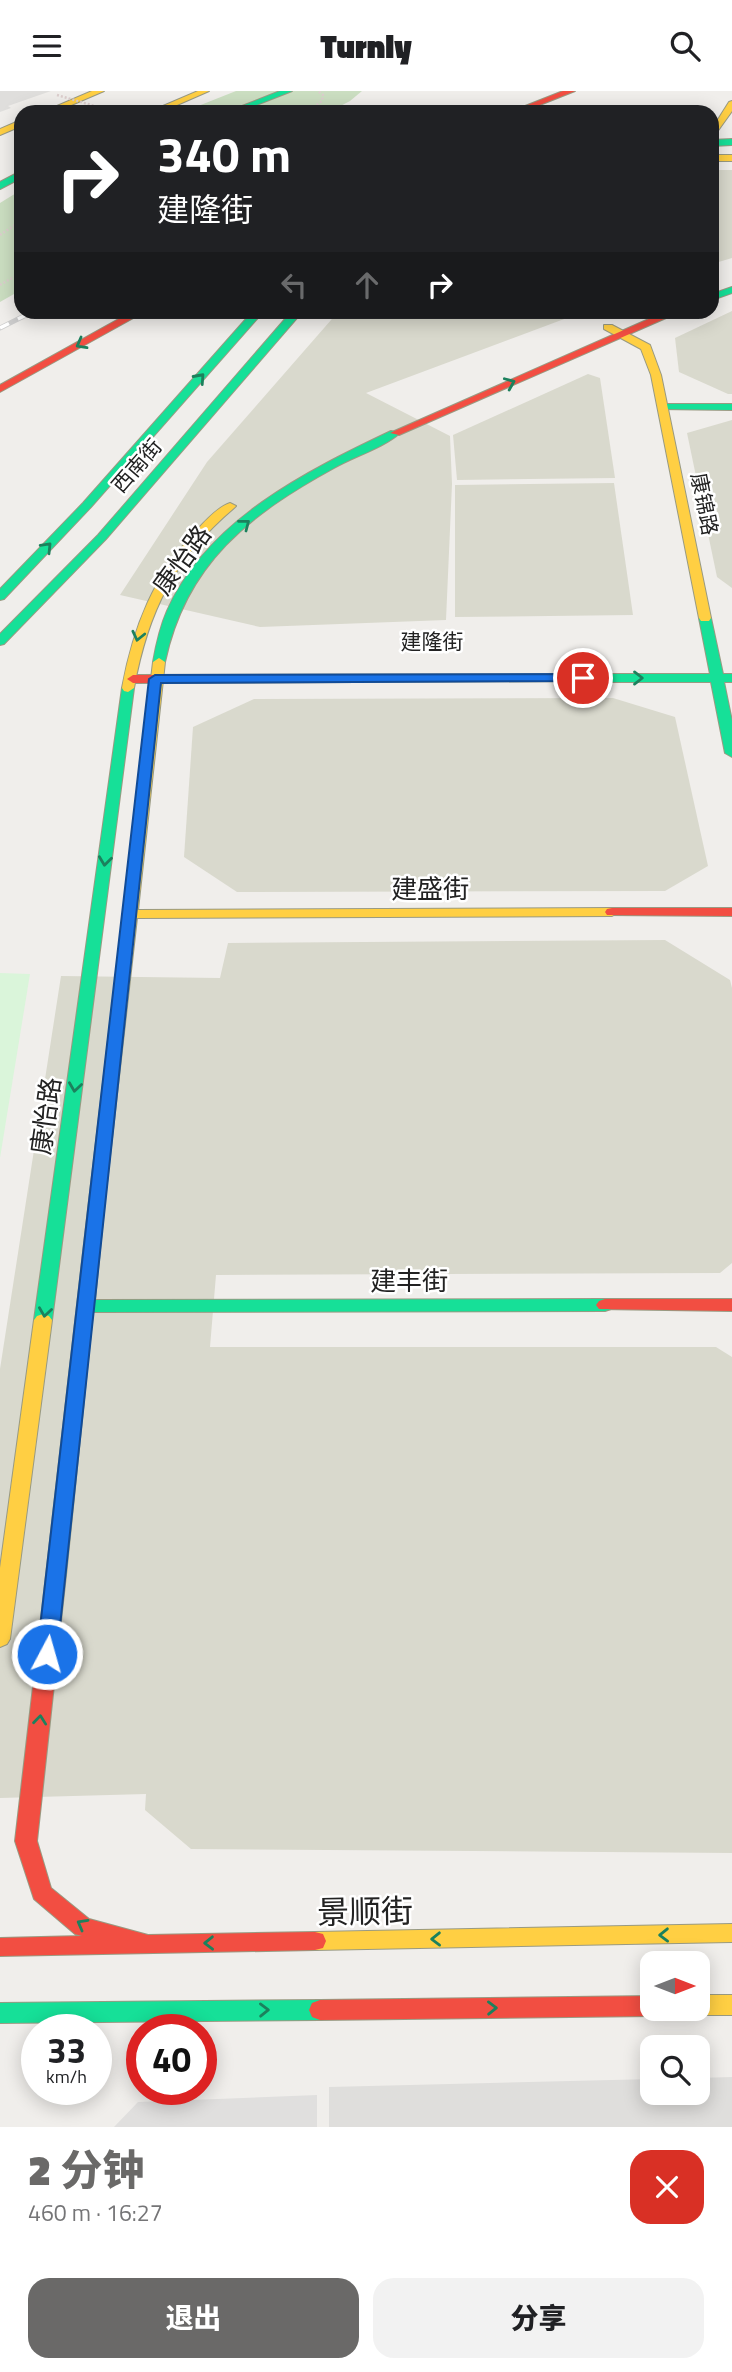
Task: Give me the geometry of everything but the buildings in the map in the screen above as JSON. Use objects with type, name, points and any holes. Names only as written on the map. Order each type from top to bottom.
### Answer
[{"type":"main road","points":[[65,105],[100,91]]},
{"type":"main road","points":[[151,105],[172,91]]},
{"type":"main road","points":[[156,105],[205,91]]},
{"type":"main road","points":[[249,105],[288,91]]},
{"type":"main road","points":[[533,105],[572,91]]},
{"type":"main road","points":[[719,125],[732,104]]},
{"type":"main road","points":[[0,389],[127,319]]},
{"type":"main road","points":[[0,596],[87,505],[252,319]]},
{"type":"main road","name":"西南街","points":[[0,641],[102,537],[291,319]]},
{"type":"main road","points":[[337,443],[624,319]]},
{"type":"main road","name":"康怡路","points":[[147,1944],[83,1927],[72,1919],[42,1893],[26,1841],[157,671],[166,629],[178,602],[228,536],[286,492],[350,454],[659,319]]},
{"type":"main road","name":"康锦路","points":[[608,327],[646,348],[656,375],[721,673],[732,753]]},
{"type":"main road","points":[[663,407],[732,407]]},
{"type":"main road","name":"康怡路","points":[[0,1639],[130,671],[141,622],[160,583],[181,550],[222,512],[242,498]]},
{"type":"main road","name":"建隆街","points":[[130,671],[721,673],[732,662]]},
{"type":"main road","name":"建盛街","points":[[129,914],[732,912]]},
{"type":"main road","name":"建丰街","points":[[86,1307],[732,1304]]},
{"type":"main road","name":"景顺街","points":[[0,1947],[732,1934]]},
{"type":"main road","points":[[710,2005],[732,2005]]},
{"type":"main road","points":[[0,2013],[640,2006]]},
{"type":"path","points":[[317,105],[322,101],[323,95],[318,91]]},
{"type":"path","points":[[57,95],[91,105]]},
{"type":"shaded area","points":[[0,91],[51,91],[8,106],[11,108],[0,112]]},
{"type":"shaded area","points":[[719,170],[732,170],[732,258],[719,262]]},
{"type":"shaded area","points":[[732,311],[732,394],[679,372],[675,338]]},
{"type":"shaded area","points":[[332,319],[564,319],[366,393],[450,436],[452,484],[446,620],[260,627],[120,595],[207,462]]},
{"type":"shaded area","points":[[588,374],[600,378],[615,478],[457,480],[453,435]]},
{"type":"shaded area","points":[[732,420],[732,588],[717,577],[687,433]]},
{"type":"shaded area","points":[[614,483],[633,615],[455,617],[455,485]]},
{"type":"shaded area","points":[[613,698],[675,717],[708,866],[665,891],[237,892],[184,857],[193,727],[254,699]]},
{"type":"shaded area","points":[[665,940],[730,980],[732,988],[732,1263],[720,1273],[216,1275],[210,1347],[716,1347],[732,1357],[732,1853],[191,1849],[145,1810],[146,1794],[0,1798],[0,1369],[61,976],[220,978],[228,943]]},
{"type":"shaded area","points":[[732,2077],[732,2127],[329,2127],[329,2087],[640,2079],[640,2105],[710,2105],[710,2078]]},
{"type":"shaded area","points":[[317,2095],[317,2127],[114,2127],[135,2105],[217,2105],[217,2099]]},
{"type":"green space","points":[[236,91],[362,91],[342,105],[201,105]]},
{"type":"green space","points":[[14,194],[14,294],[0,302],[0,203]]},
{"type":"green space","points":[[0,973],[30,974],[0,1158]]},
{"type":"railway","points":[[0,328],[18,319]]},
{"type":"traffic: fast","points":[[249,105],[288,91]]},
{"type":"traffic: fast","points":[[719,143],[732,142]]},
{"type":"traffic: fast","points":[[0,186],[14,178]]},
{"type":"traffic: fast","points":[[719,295],[732,290]]},
{"type":"traffic: fast","points":[[0,596],[87,505],[252,319]]},
{"type":"traffic: fast","points":[[0,641],[102,537],[291,319]]},
{"type":"traffic: fast","points":[[663,407],[732,407]]},
{"type":"traffic: fast","points":[[159,662],[176,605],[194,575],[217,548],[243,524],[301,482],[395,433]]},
{"type":"traffic: fast","points":[[705,618],[732,753]]},
{"type":"traffic: fast","points":[[592,678],[732,678]]},
{"type":"traffic: fast","points":[[43,1320],[128,688]]},
{"type":"traffic: fast","points":[[56,1575],[96,1209]]},
{"type":"traffic: fast","points":[[86,1306],[605,1305]]},
{"type":"traffic: fast","points":[[0,2013],[320,2010]]},
{"type":"traffic: slow","points":[[65,105],[100,91]]},
{"type":"traffic: slow","points":[[170,105],[205,91]]},
{"type":"traffic: slow","points":[[719,125],[732,104]]},
{"type":"traffic: slow","points":[[0,132],[14,126]]},
{"type":"traffic: slow","points":[[719,158],[732,158]]},
{"type":"traffic: slow","points":[[608,327],[646,347],[656,375],[705,618]]},
{"type":"traffic: slow","points":[[128,688],[140,635],[161,586],[191,543],[230,506]]},
{"type":"traffic: slow","points":[[96,1209],[159,662]]},
{"type":"traffic: slow","points":[[129,914],[612,912]]},
{"type":"traffic: slow","points":[[0,1639],[43,1320]]},
{"type":"traffic: slow","points":[[315,1941],[732,1933]]},
{"type":"traffic: slow","points":[[710,2005],[732,2005]]},
{"type":"traffic: jam","points":[[533,105],[571,91]]},
{"type":"traffic: jam","points":[[0,389],[127,319]]},
{"type":"traffic: jam","points":[[395,433],[659,319]]},
{"type":"traffic: jam","points":[[133,679],[592,678]]},
{"type":"traffic: jam","points":[[612,912],[732,912]]},
{"type":"traffic: jam","points":[[605,1305],[732,1305]]},
{"type":"traffic: jam","points":[[56,1575],[26,1841],[42,1893],[83,1927],[147,1944]]},
{"type":"traffic: jam","points":[[0,1947],[315,1941]]},
{"type":"traffic: jam","points":[[320,2010],[640,2006]]},
{"type":"route","points":[[47,1654],[155,679],[583,678]]}]
